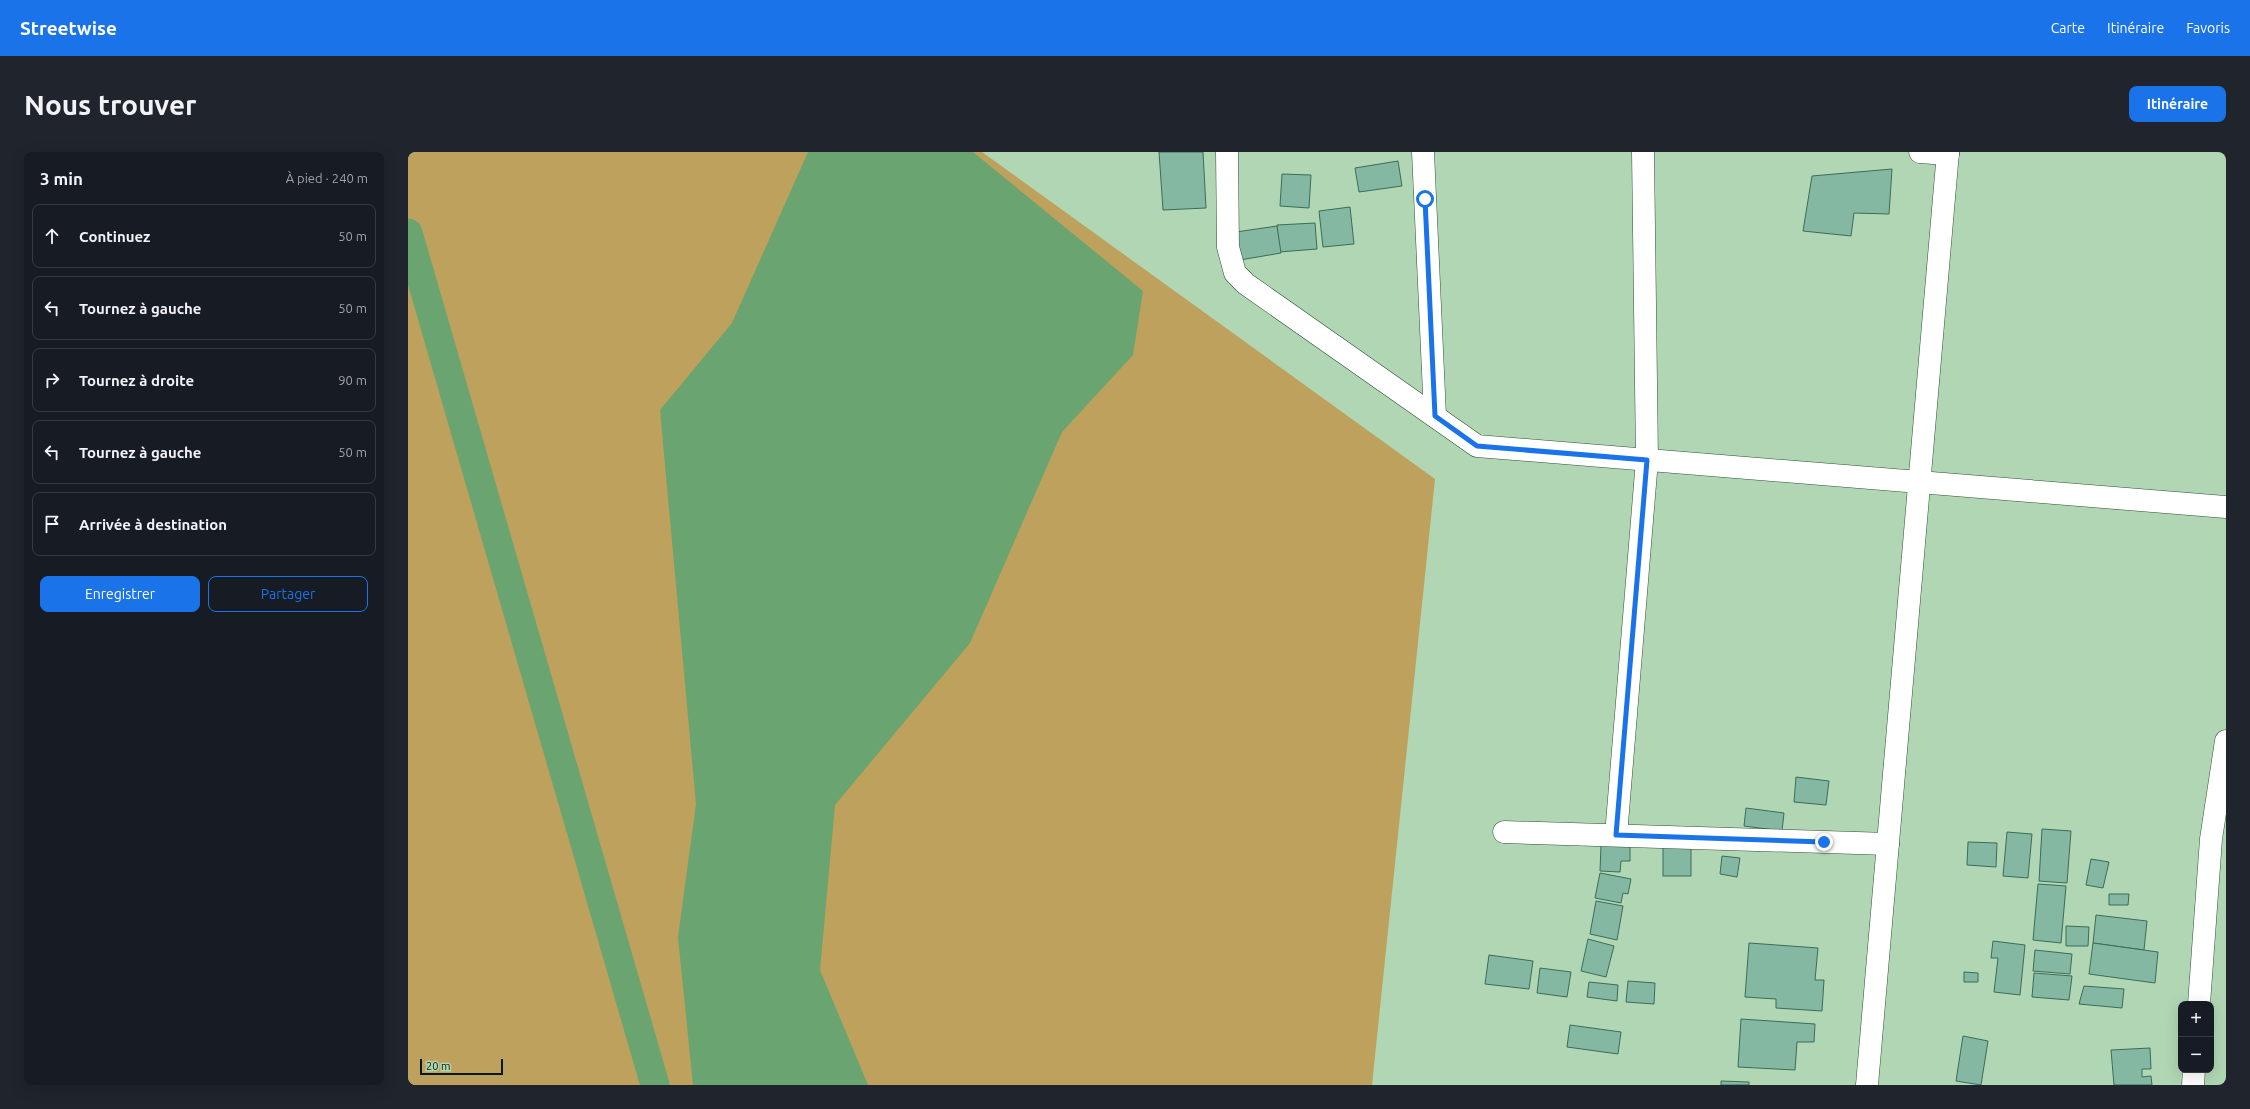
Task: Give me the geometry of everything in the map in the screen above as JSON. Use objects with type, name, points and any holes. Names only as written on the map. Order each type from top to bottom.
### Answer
[{"type":"street","points":[[1227,152],[1228,247],[1235,273],[1246,284],[1477,446],[2226,507]]},
{"type":"street","points":[[1423,152],[1435,416]]},
{"type":"street","points":[[1616,835],[1647,460],[1643,152]]},
{"type":"street","points":[[1867,1085],[1921,481],[1948,153],[1920,152]]},
{"type":"street","points":[[2199,1001],[2218,839],[2226,741]]},
{"type":"street","points":[[1504,832],[1888,844]]},
{"type":"street","points":[[2193,1085],[2194,1073]]},
{"type":"shaded area","points":[[408,152],[982,152],[1435,479],[1372,1085],[408,1085]]},
{"type":"shaded area","points":[[808,152],[973,152],[1143,291],[1133,355],[1062,432],[970,643],[835,805],[820,970],[868,1085],[693,1085],[678,937],[696,804],[660,410],[732,323]]},
{"type":"building","points":[[1159,152],[1203,152],[1206,208],[1163,210]]},
{"type":"building","points":[[1398,161],[1402,186],[1359,192],[1355,168]]},
{"type":"building","points":[[1892,169],[1889,214],[1854,213],[1851,236],[1803,231],[1812,176]]},
{"type":"building","points":[[1282,174],[1311,175],[1309,208],[1280,206]]},
{"type":"building","points":[[1350,207],[1354,244],[1323,247],[1319,211]]},
{"type":"building","points":[[1315,223],[1317,249],[1279,252],[1277,225]]},
{"type":"building","points":[[1277,226],[1281,253],[1240,260],[1236,232]]},
{"type":"building","points":[[1796,777],[1829,781],[1826,805],[1794,802]]},
{"type":"building","points":[[1746,808],[1784,813],[1782,831],[1744,826]]},
{"type":"building","points":[[2042,829],[2071,831],[2067,883],[2039,881]]},
{"type":"building","points":[[2007,832],[2032,834],[2028,878],[2003,876]]},
{"type":"building","points":[[1968,842],[1997,843],[1996,867],[1967,865]]},
{"type":"building","points":[[1663,843],[1691,843],[1691,876],[1663,876]]},
{"type":"building","points":[[1601,845],[1630,846],[1630,861],[1621,861],[1620,872],[1600,871]]},
{"type":"building","points":[[1722,856],[1740,858],[1737,877],[1720,874]]},
{"type":"building","points":[[2091,859],[2109,862],[2103,888],[2086,885]]},
{"type":"building","points":[[1600,873],[1631,879],[1628,894],[1623,893],[1621,903],[1595,898]]},
{"type":"building","points":[[2038,884],[2066,886],[2061,943],[2033,940]]},
{"type":"building","points":[[2109,894],[2129,894],[2128,905],[2109,905]]},
{"type":"building","points":[[1596,901],[1623,906],[1617,940],[1590,934]]},
{"type":"building","points":[[2096,915],[2147,921],[2144,950],[2093,943]]},
{"type":"building","points":[[2066,926],[2089,927],[2088,946],[2066,946]]},
{"type":"building","points":[[1588,939],[1614,946],[1606,977],[1581,971]]},
{"type":"building","points":[[1993,941],[2025,945],[2020,995],[1994,992],[1998,958],[1991,958]]},
{"type":"building","points":[[1749,943],[1818,948],[1815,980],[1824,980],[1822,1011],[1776,1008],[1776,999],[1745,997]]},
{"type":"building","points":[[2093,943],[2158,952],[2155,983],[2089,974]]},
{"type":"building","points":[[2035,950],[2072,954],[2070,974],[2033,971]]},
{"type":"building","points":[[1489,955],[1533,961],[1529,989],[1485,984]]},
{"type":"building","points":[[1540,968],[1571,972],[1567,997],[1537,993]]},
{"type":"building","points":[[1964,972],[1978,973],[1978,982],[1964,982]]},
{"type":"building","points":[[2034,973],[2072,976],[2069,1000],[2032,997]]},
{"type":"building","points":[[1628,981],[1655,983],[1654,1004],[1626,1002]]},
{"type":"building","points":[[1589,982],[1618,985],[1617,1001],[1587,997]]},
{"type":"building","points":[[2084,986],[2124,989],[2122,1008],[2079,1004]]},
{"type":"building","points":[[1741,1019],[1815,1024],[1814,1042],[1797,1042],[1795,1070],[1738,1067]]},
{"type":"building","points":[[1570,1025],[1621,1032],[1618,1054],[1567,1047]]},
{"type":"building","points":[[1963,1036],[1988,1041],[1981,1085],[1956,1081]]},
{"type":"building","points":[[2150,1048],[2151,1069],[2142,1069],[2142,1077],[2151,1076],[2152,1085],[2114,1085],[2111,1050]]},
{"type":"building","points":[[1721,1081],[1749,1082],[1749,1085],[1721,1085]]},
{"type":"waterway","points":[[408,233],[655,1085]]},
{"type":"route","points":[[1425,199],[1435,416],[1477,446],[1647,460],[1616,835],[1824,842]]}]
